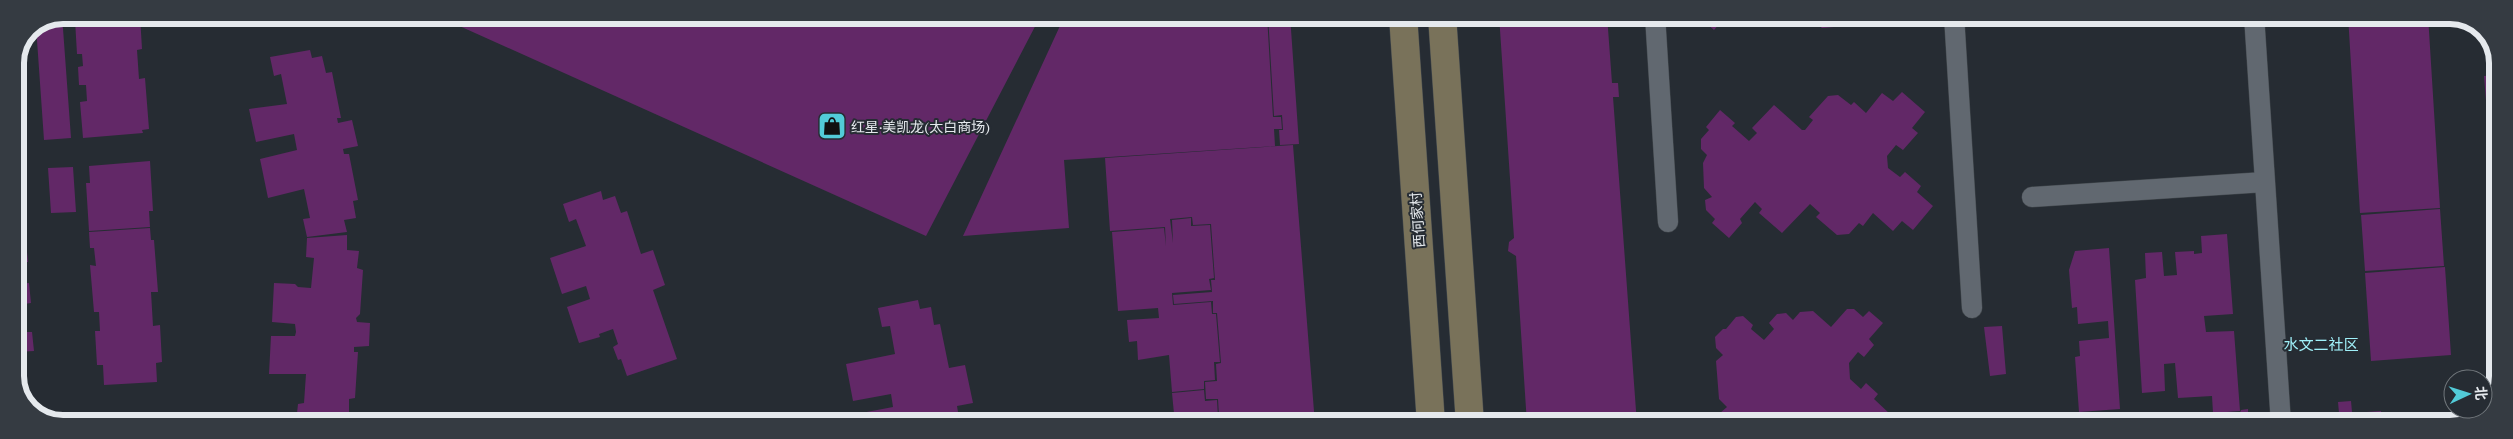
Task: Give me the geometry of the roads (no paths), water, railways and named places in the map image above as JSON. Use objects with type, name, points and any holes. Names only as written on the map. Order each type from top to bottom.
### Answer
[{"type":"street","name":"西何家村","points":[[1404,24],[1430,415]]},
{"type":"street","points":[[1443,24],[1469,415]]},
{"type":"lane","points":[[1656,24],[1668,222]]},
{"type":"lane","points":[[1955,24],[1972,308]]},
{"type":"lane","points":[[2255,24],[2280,415]]},
{"type":"lane","points":[[2032,196],[2265,182]]},
{"type":"place","name":"红星·美凯龙(太白商场)","points":[[832,126]]},
{"type":"district","name":"水文二社区","points":[[2321,344]]}]
